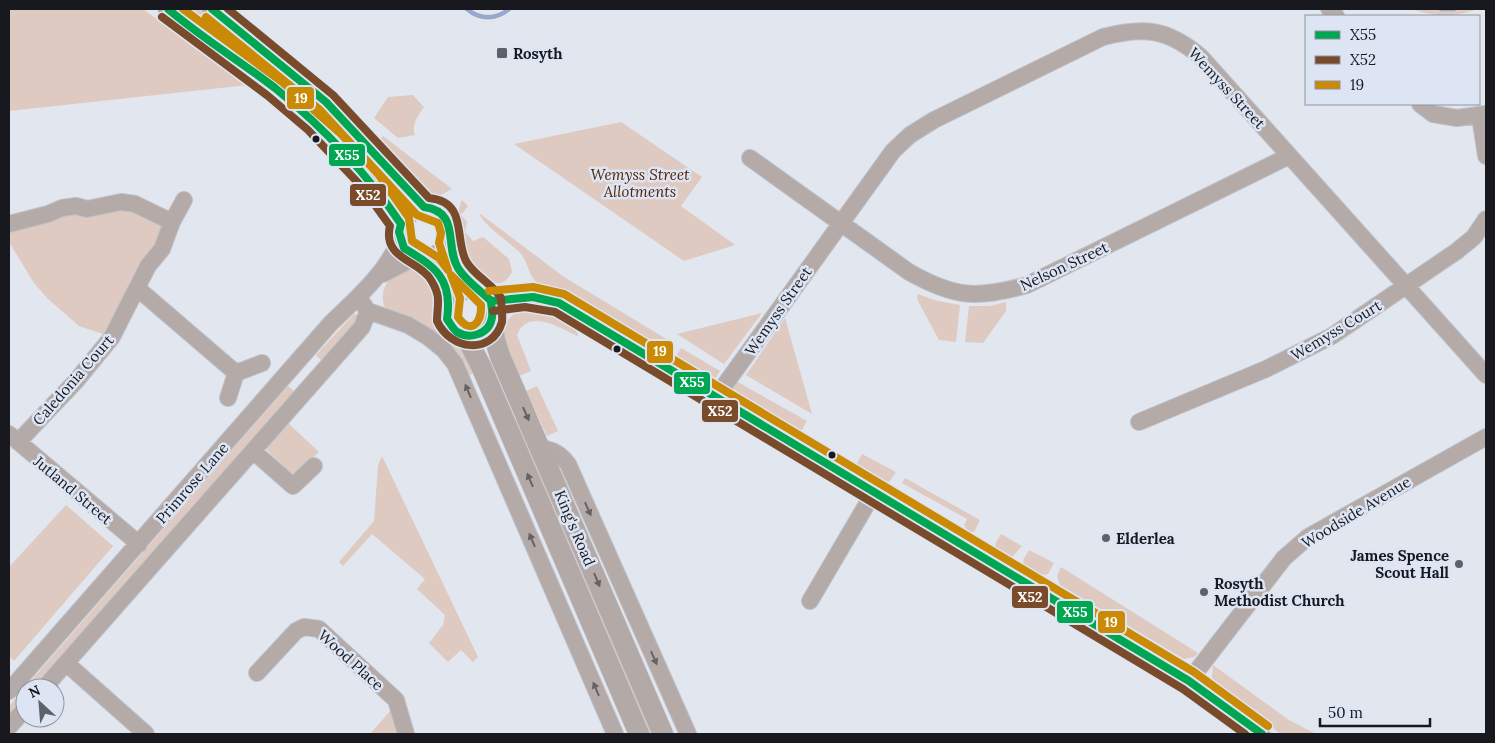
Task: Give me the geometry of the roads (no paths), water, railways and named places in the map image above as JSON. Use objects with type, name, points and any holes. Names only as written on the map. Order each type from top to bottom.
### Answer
[{"type":"main road","points":[[168,9],[300,110],[352,159],[378,189],[401,232],[404,248],[433,266],[441,277],[450,300],[447,319],[454,330],[465,335],[479,334],[489,326],[487,304],[458,268],[449,241],[450,225],[446,218],[432,208],[424,207],[410,212],[401,232]]},
{"type":"main road","points":[[212,9],[326,102],[424,207]]},
{"type":"main road","points":[[419,257],[439,254],[449,241]]},
{"type":"main road","points":[[450,300],[462,290],[487,304]]},
{"type":"main road","name":"King's Road","points":[[487,304],[500,356],[663,734]]},
{"type":"main road","name":"King's Road","points":[[465,335],[481,366],[639,734]]},
{"type":"street","name":"Wemyss Street","points":[[716,397],[893,151],[910,135],[934,120],[1103,37],[1128,30],[1154,31],[1181,40],[1200,57],[1486,375]]},
{"type":"street","points":[[1421,105],[1433,114],[1457,118],[1483,116],[1486,156]]},
{"type":"street","name":"Nelson Street","points":[[840,224],[909,272],[936,288],[965,295],[997,294],[1027,285],[1289,156]]},
{"type":"street","points":[[750,158],[840,224]]},
{"type":"street","name":"Caledonia Court","points":[[13,438],[76,381],[112,337],[148,266],[162,249],[172,222],[184,200]]},
{"type":"street","points":[[9,224],[48,214],[62,208],[76,206],[87,209],[121,202],[135,204],[172,222]]},
{"type":"street","name":"Wemyss Court","points":[[1139,422],[1297,355],[1332,336],[1457,251],[1474,237],[1486,219]]},
{"type":"street","name":"Primrose Lane","points":[[9,691],[331,323],[377,278],[395,252],[401,232]]},
{"type":"street","name":"Primrose Lane","points":[[377,278],[419,257]]},
{"type":"street","points":[[136,288],[236,373]]},
{"type":"street","points":[[487,304],[524,295],[547,298],[716,397],[1189,681],[1262,734]]},
{"type":"street","points":[[358,297],[368,311],[408,325],[428,337],[444,350],[456,364],[615,734]]},
{"type":"street","name":"Primrose Lane","points":[[53,678],[362,327],[368,311]]},
{"type":"street","points":[[236,373],[262,363]]},
{"type":"street","points":[[228,398],[236,373]]},
{"type":"street","name":"Woodside Avenue","points":[[1189,681],[1284,558],[1308,537],[1486,437]]},
{"type":"street","name":"Jutland Street","points":[[13,438],[138,544]]},
{"type":"street","points":[[540,448],[552,450],[561,455],[568,464],[688,734]]},
{"type":"street","name":"Primrose Lane","points":[[253,451],[293,486],[314,466]]},
{"type":"street","points":[[810,601],[874,492]]},
{"type":"street","name":"Wood Place","points":[[257,672],[296,631],[304,627],[319,630],[396,700],[406,734]]},
{"type":"street","points":[[66,663],[146,734]]},
{"type":"waterway","points":[[467,9],[483,17],[493,17],[509,9]]},
{"type":"waterway","points":[[1441,9],[1454,9]]},
{"type":"place","name":"Rosyth","points":[[502,53]]},
{"type":"place","name":"Elderlea","points":[[1106,538]]},
{"type":"place","name":"James Spence Scout Hall","points":[[1459,564]]},
{"type":"place","name":"Rosyth Methodist Church","points":[[1204,592]]},
{"type":"park label","name":"Wemyss Street Allotments","points":[[640,182]]}]
